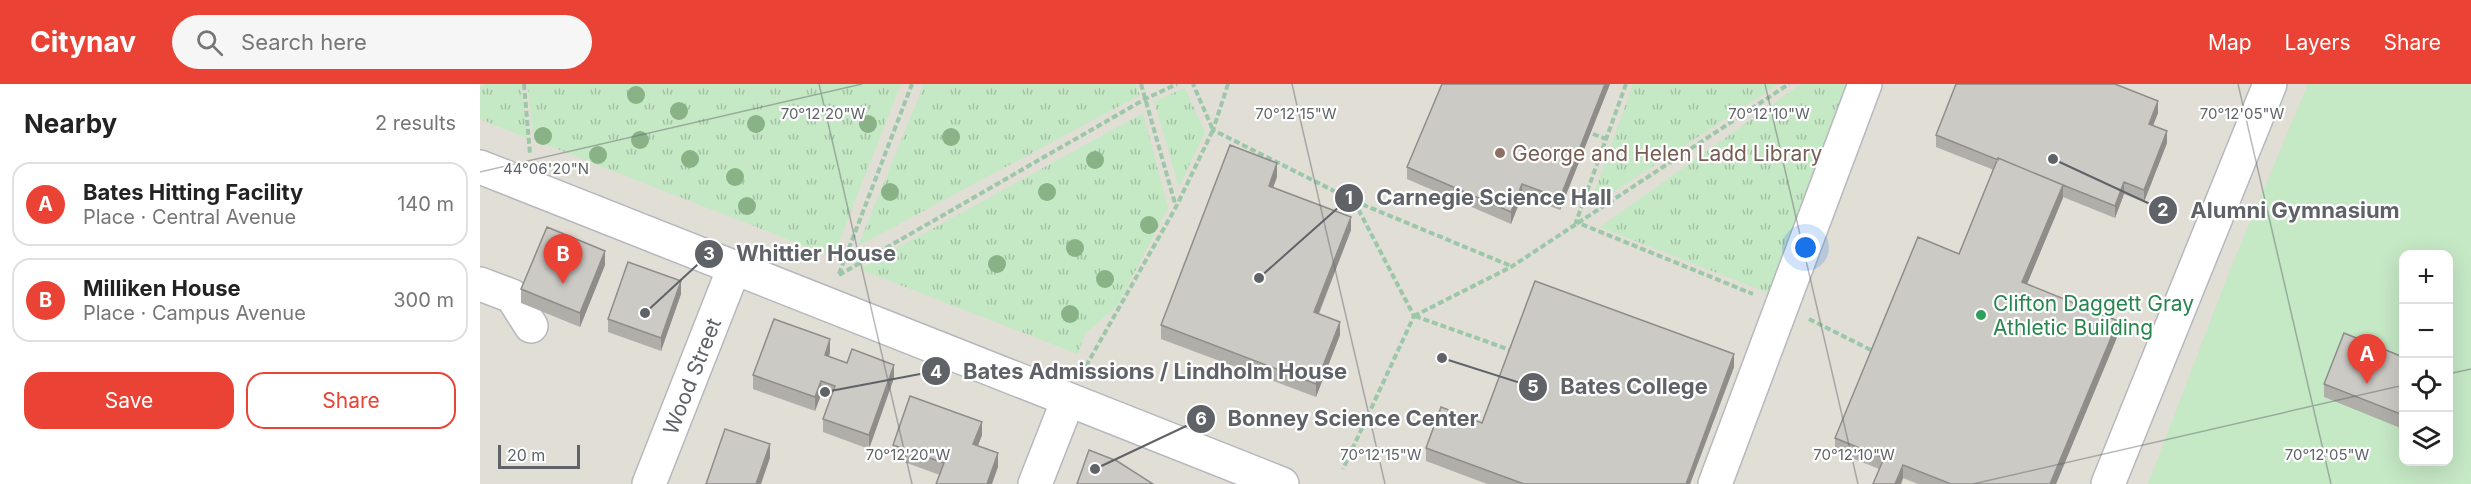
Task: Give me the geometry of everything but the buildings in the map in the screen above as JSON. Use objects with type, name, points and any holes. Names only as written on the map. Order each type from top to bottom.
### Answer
[{"type":"street","points":[[1715,484],[1780,304],[1865,84]]},
{"type":"street","points":[[2108,484],[2270,84]]},
{"type":"street","points":[[480,167],[1282,484]]},
{"type":"street","name":"Wood Street","points":[[649,484],[734,268]]},
{"type":"street","points":[[480,284],[513,296],[531,326]]},
{"type":"street","points":[[1035,484],[1068,400]]},
{"type":"path","points":[[524,84],[530,154]]},
{"type":"path","points":[[912,84],[838,274],[1145,99],[1177,84]]},
{"type":"path","points":[[1141,84],[1176,207]]},
{"type":"path","points":[[1193,84],[1213,130],[1354,201],[1511,267]]},
{"type":"path","points":[[1086,366],[1176,207],[1213,130],[1228,84]]},
{"type":"path","points":[[1576,222],[1626,84]]},
{"type":"path","points":[[1343,469],[1414,316],[1511,267],[1576,222],[1789,84]]},
{"type":"path","points":[[1593,134],[1606,140]]},
{"type":"path","points":[[1354,201],[1414,316],[1514,351]]},
{"type":"path","points":[[1576,222],[1780,304],[1876,353]]},
{"type":"shaded area","points":[[480,84],[2471,84],[2471,484],[480,484]]},
{"type":"green space","points":[[485,84],[521,84],[527,138],[480,119],[480,87]]},
{"type":"green space","points":[[527,84],[901,84],[833,257],[534,140]]},
{"type":"green space","points":[[924,84],[1135,84],[1140,95],[858,246]]},
{"type":"green space","points":[[1633,84],[1779,84],[1589,208]]},
{"type":"green space","points":[[1801,84],[1861,84],[1778,297],[1600,227]]},
{"type":"green space","points":[[2308,84],[2471,84],[2471,484],[2148,484],[2231,267]]},
{"type":"green space","points":[[1185,88],[1205,132],[1179,187],[1154,101]]},
{"type":"green space","points":[[1143,113],[1168,208],[1117,306],[1085,334],[1078,354],[859,269]]},
{"type":"place","name":"George and Helen Ladd Library","points":[[1500,153]]},
{"type":"place","name":"Alumni Gymnasium","points":[[2053,159]]},
{"type":"place","name":"Carnegie Science Hall","points":[[1259,278]]},
{"type":"place","name":"Milliken House","points":[[563,284]]},
{"type":"place","name":"Whittier House","points":[[645,313]]},
{"type":"place","name":"Clifton Daggett Gray Athletic Building","points":[[1981,315]]},
{"type":"place","name":"Bates College","points":[[1442,358]]},
{"type":"place","name":"Bates Hitting Facility","points":[[2367,384]]},
{"type":"place","name":"Bates Admissions / Lindholm House","points":[[825,392]]},
{"type":"place","name":"Bonney Science Center","points":[[1095,469]]}]
